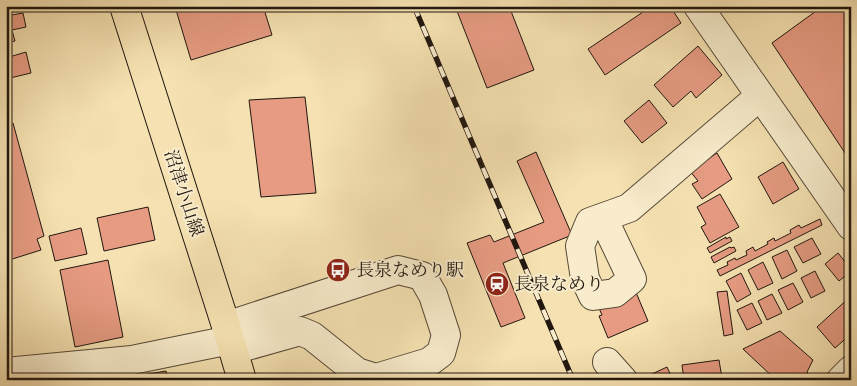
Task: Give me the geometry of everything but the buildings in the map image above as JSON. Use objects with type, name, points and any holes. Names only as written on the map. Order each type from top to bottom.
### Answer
[{"type":"main road","name":"沼津小山線","points":[[124,6],[242,380]]},
{"type":"street","points":[[698,6],[851,226]]},
{"type":"street","points":[[603,218],[629,208],[760,96]]},
{"type":"street","points":[[6,372],[132,360],[230,339],[300,331],[312,336],[357,372],[376,378],[429,362],[441,353],[446,335],[433,295],[422,276],[398,270],[230,339]]},
{"type":"street","points":[[840,380],[851,370]]},
{"type":"railway","points":[[414,6],[573,380]]},
{"type":"place","name":"長泉なめり駅","points":[[338,270]]},
{"type":"place","name":"長泉なめり","points":[[497,284]]}]
